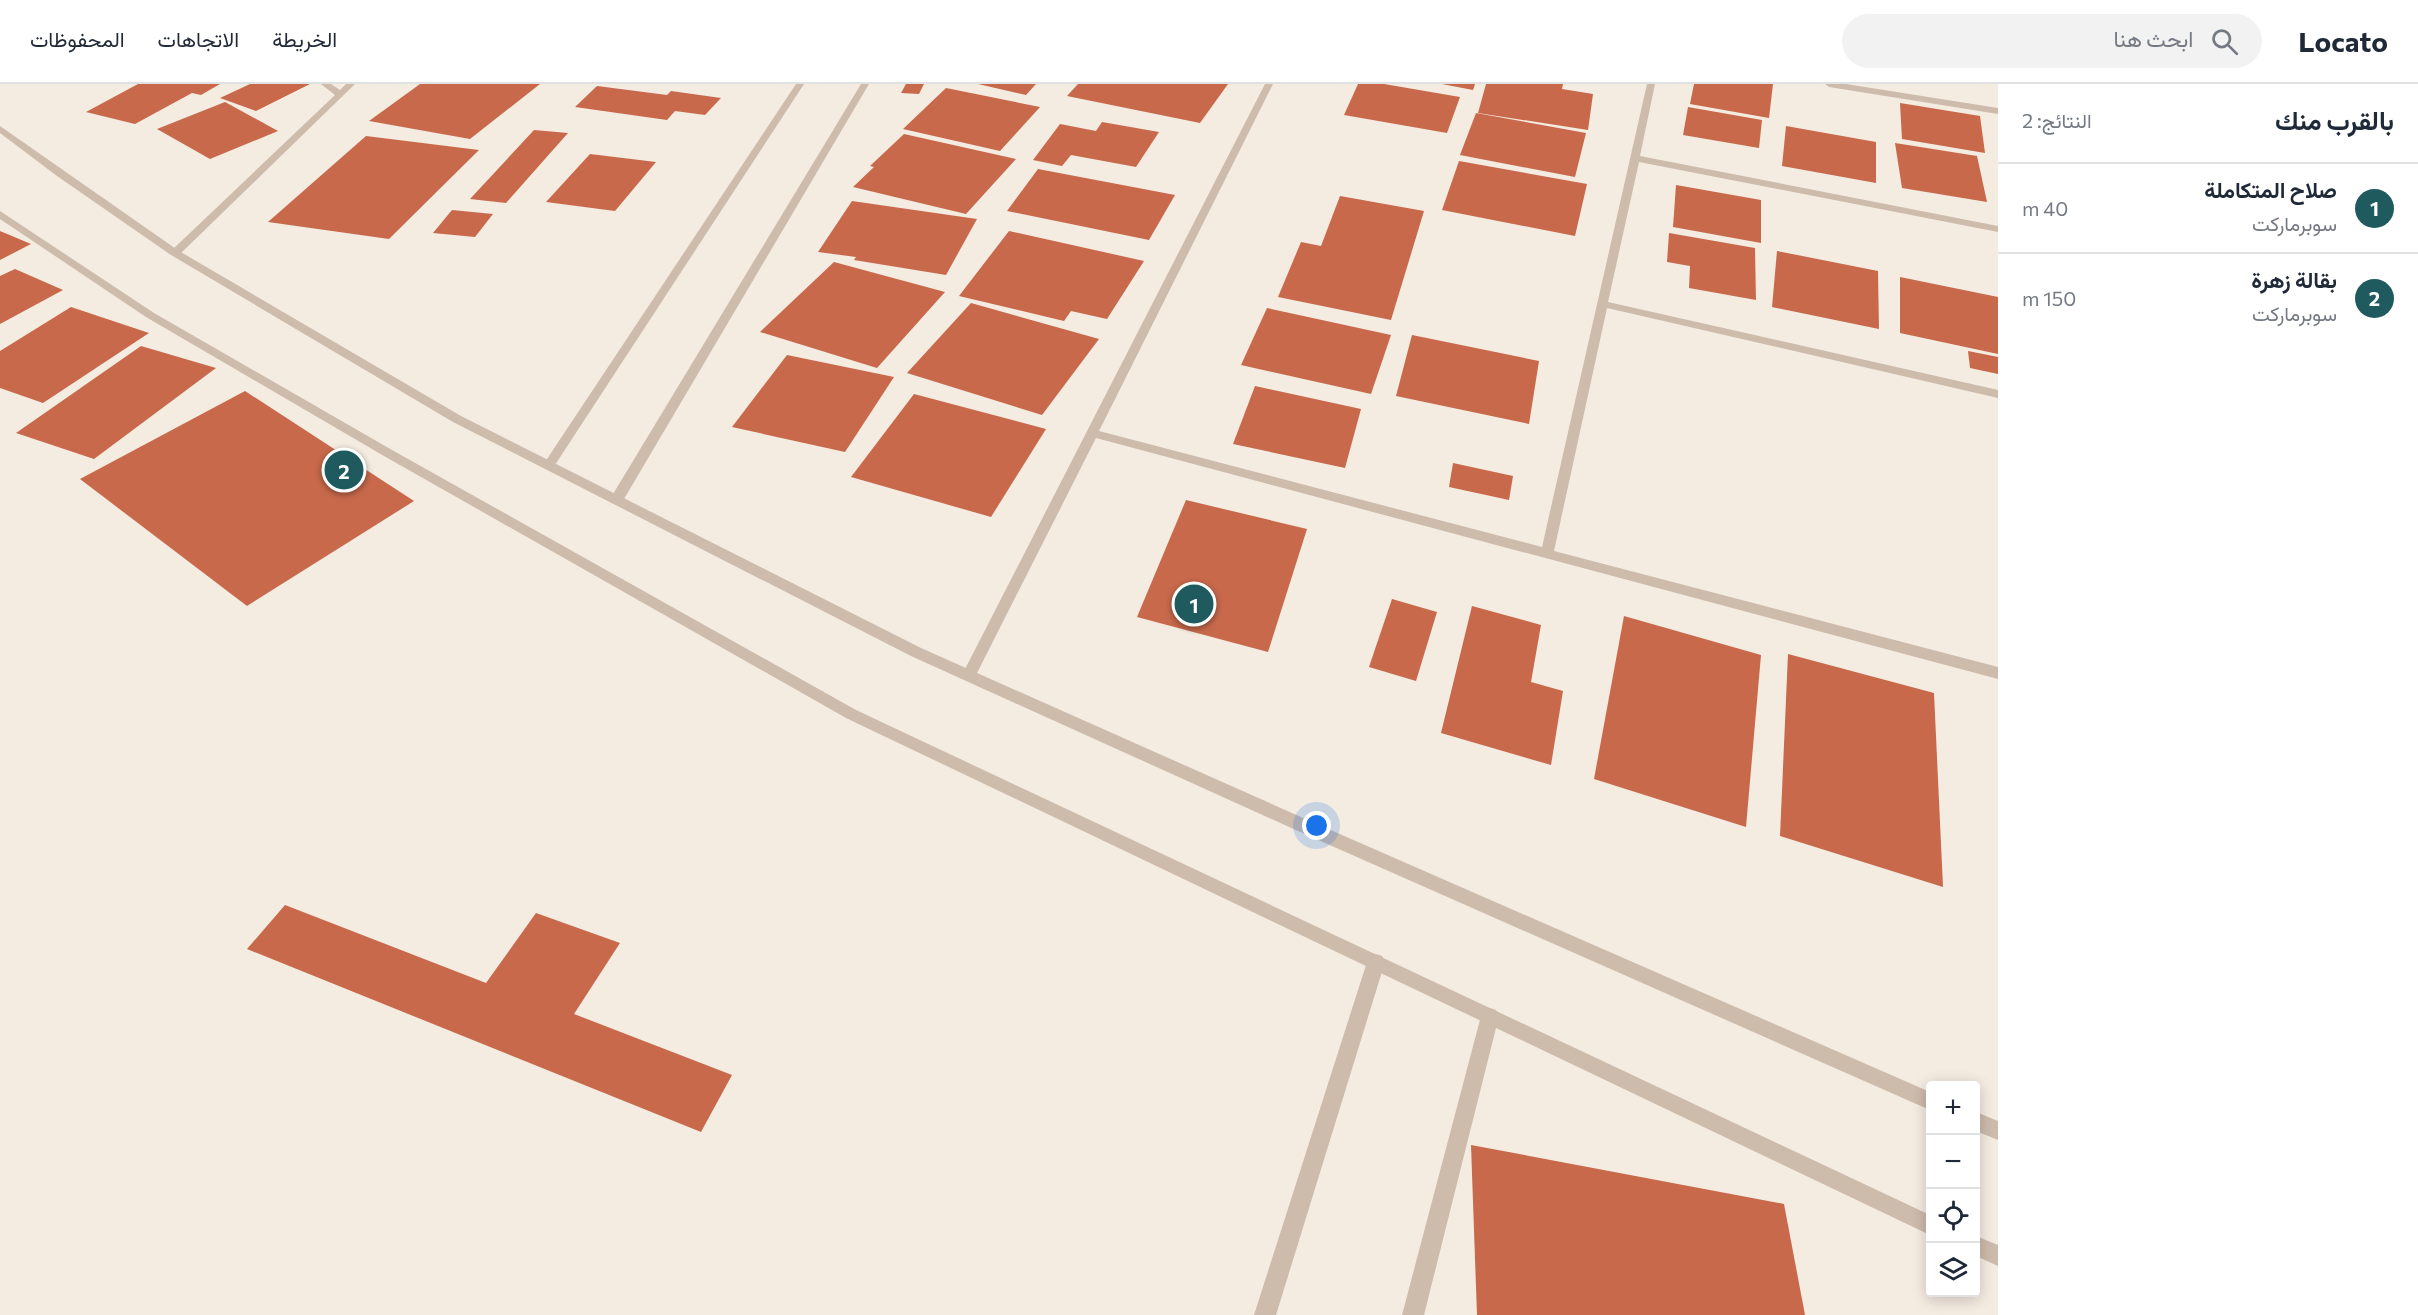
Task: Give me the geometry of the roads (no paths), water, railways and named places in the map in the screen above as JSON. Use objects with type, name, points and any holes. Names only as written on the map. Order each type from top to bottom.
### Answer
[{"type":"street","points":[[325,84],[340,94]]},
{"type":"street","points":[[175,253],[351,84]]},
{"type":"street","points":[[549,465],[800,84]]},
{"type":"street","points":[[617,500],[865,84]]},
{"type":"street","points":[[969,675],[1269,84]]},
{"type":"street","points":[[1547,554],[1651,84]]},
{"type":"street","points":[[1829,84],[1998,111]]},
{"type":"street","points":[[0,129],[60,174],[175,253],[457,419],[916,652],[1326,836],[1926,1099]]},
{"type":"street","points":[[1635,158],[1998,229]]},
{"type":"street","points":[[0,214],[150,315],[851,714],[1926,1223]]},
{"type":"street","points":[[1602,304],[1998,394]]},
{"type":"street","points":[[1092,433],[1998,673]]},
{"type":"street","points":[[1265,1315],[1376,962]]},
{"type":"street","points":[[1413,1315],[1490,1016]]},
{"type":"street","points":[[1980,1123],[1998,1131]]},
{"type":"street","points":[[1980,1248],[1998,1256]]},
{"type":"place","name":"بقالة زهرة","points":[[344,470]]},
{"type":"place","name":"صلاح المتكاملة","points":[[1194,604]]}]
